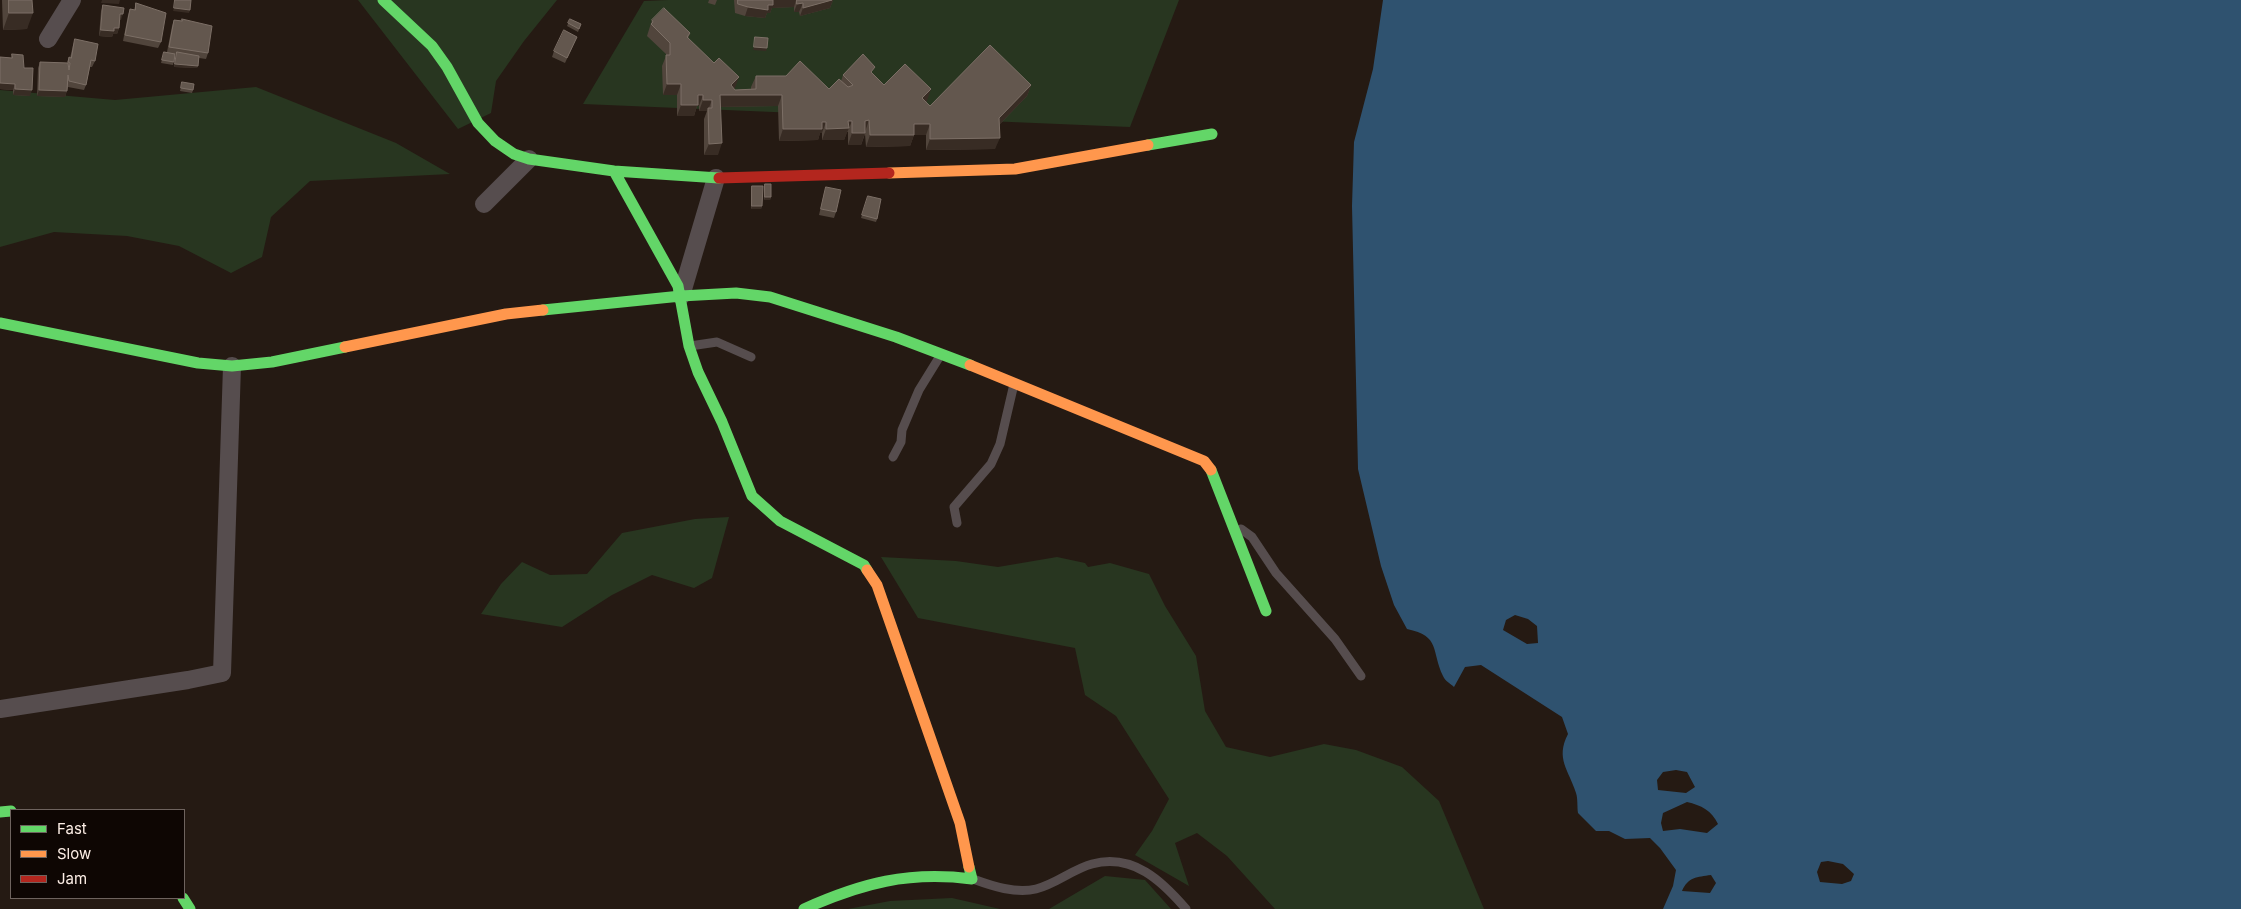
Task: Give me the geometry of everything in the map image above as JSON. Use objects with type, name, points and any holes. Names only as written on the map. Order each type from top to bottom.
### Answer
[{"type":"street","points":[[48,39],[72,0]]},
{"type":"street","points":[[383,0],[432,46],[447,67],[478,123],[495,141],[514,154],[529,159],[614,171],[716,178],[1015,170],[1212,134]]},
{"type":"street","points":[[484,204],[529,159]]},
{"type":"street","points":[[614,171],[681,296],[689,346],[698,372],[722,422],[752,496],[780,521],[864,565],[877,585],[960,823],[972,879],[944,874],[875,880],[804,909]]},
{"type":"street","points":[[681,296],[716,178]]},
{"type":"street","points":[[0,323],[198,363],[232,366],[272,362],[506,314],[681,296],[736,293],[770,297],[896,337],[941,354],[1014,382],[1204,461],[1210,467],[1266,611]]},
{"type":"street","points":[[0,709],[222,673],[232,366]]},
{"type":"lane","points":[[689,346],[717,342],[751,357]]},
{"type":"lane","points":[[893,457],[901,442],[902,430],[919,390],[941,354]]},
{"type":"lane","points":[[957,524],[954,507],[991,464],[1000,444],[1014,382]]},
{"type":"lane","points":[[1232,522],[1252,537],[1276,573],[1322,624],[1361,676]]},
{"type":"lane","points":[[972,879],[988,885],[1020,890],[1036,889],[1092,864],[1117,862],[1131,864],[1149,873],[1168,888],[1186,909]]},
{"type":"green space","points":[[358,0],[557,0],[524,41],[496,81],[491,113],[458,129]]},
{"type":"green space","points":[[1179,0],[1130,127],[583,104],[644,1]]},
{"type":"green space","points":[[256,87],[396,143],[450,174],[310,181],[271,217],[262,257],[231,273],[179,246],[127,236],[54,232],[0,247],[0,90],[115,100]]},
{"type":"green space","points":[[729,517],[712,578],[694,588],[652,575],[612,595],[562,627],[481,614],[501,584],[522,562],[550,575],[587,574],[622,533],[695,519]]},
{"type":"green space","points":[[881,557],[956,561],[998,567],[1057,557],[1085,563],[1088,567],[1110,563],[1149,574],[1165,606],[1196,656],[1205,711],[1226,747],[1270,757],[1324,744],[1356,750],[1402,767],[1439,801],[1484,909],[1275,909],[1227,856],[1197,833],[1175,843],[1189,886],[1135,855],[1152,831],[1169,799],[1116,716],[1085,695],[1075,648],[918,618]]},
{"type":"green space","points":[[1105,876],[1145,880],[1171,909],[1049,909]]},
{"type":"green space","points":[[952,898],[1000,909],[848,909],[890,901]]},
{"type":"water","points":[[1383,0],[2241,0],[2241,909],[1663,909],[1673,886],[1676,870],[1660,848],[1650,838],[1625,839],[1609,831],[1596,831],[1578,813],[1576,793],[1563,758],[1564,743],[1568,734],[1562,717],[1481,665],[1465,667],[1454,687],[1443,676],[1430,640],[1418,632],[1407,629],[1394,605],[1381,566],[1358,469],[1352,206],[1354,142],[1373,69]],"holes":[[[1515,615],[1528,619],[1537,626],[1538,643],[1527,644],[1503,630],[1506,620]],[[1676,770],[1687,772],[1695,787],[1686,793],[1658,790],[1657,780],[1663,772]],[[1687,802],[1705,809],[1718,824],[1707,833],[1680,829],[1663,831],[1661,823],[1663,813]],[[1828,861],[1843,864],[1854,874],[1851,881],[1842,884],[1820,882],[1817,872],[1821,862]],[[1711,875],[1716,883],[1710,893],[1682,891],[1690,880]]]},
{"type":"building","points":[[9,0],[32,0],[33,13],[9,13]]},
{"type":"building","points":[[175,0],[191,0],[190,10],[174,8]]},
{"type":"building","points":[[738,0],[773,0],[773,5],[768,5],[768,10],[738,4]]},
{"type":"building","points":[[797,0],[832,0],[803,8],[803,3],[797,4]]},
{"type":"building","points":[[136,3],[166,13],[161,42],[125,35],[130,9],[135,10]]},
{"type":"building","points":[[103,5],[124,8],[123,14],[120,14],[119,28],[114,28],[114,31],[101,30]]},
{"type":"building","points":[[664,8],[690,33],[687,37],[714,63],[719,58],[739,77],[731,85],[735,90],[756,89],[756,76],[786,76],[800,61],[829,89],[839,79],[848,87],[853,85],[843,75],[863,54],[875,67],[871,72],[884,85],[905,64],[931,89],[922,98],[930,106],[990,45],[1031,85],[999,118],[1000,138],[930,139],[930,124],[914,124],[914,135],[870,135],[869,120],[865,121],[865,133],[852,133],[852,121],[848,121],[849,128],[826,129],[826,122],[822,122],[822,129],[783,129],[782,95],[720,95],[722,143],[709,144],[708,108],[712,108],[712,100],[703,100],[703,95],[698,95],[698,105],[681,105],[681,84],[667,84],[666,55],[670,55],[670,43],[651,24],[652,20]]},
{"type":"building","points":[[182,19],[212,26],[208,53],[169,47],[174,20],[182,21]]},
{"type":"building","points":[[570,19],[581,24],[579,29],[568,23]]},
{"type":"building","points":[[564,30],[577,37],[567,58],[554,51]]},
{"type":"building","points":[[755,37],[768,38],[767,48],[754,47]]},
{"type":"building","points":[[75,39],[98,44],[95,61],[91,60],[86,85],[69,81],[68,75],[67,91],[39,90],[40,62],[68,63],[69,70],[70,63],[68,62],[69,57],[71,58]]},
{"type":"building","points":[[164,52],[175,54],[174,62],[162,60]]},
{"type":"building","points":[[177,52],[199,56],[198,66],[175,64]]},
{"type":"building","points":[[12,54],[23,55],[24,68],[33,68],[32,90],[15,89],[15,84],[0,83],[0,57],[12,58]]},
{"type":"building","points":[[182,82],[194,84],[193,90],[181,88]]},
{"type":"building","points":[[765,184],[771,184],[771,197],[765,197]]},
{"type":"building","points":[[752,186],[763,186],[762,206],[752,206]]},
{"type":"building","points":[[826,187],[841,190],[836,212],[821,209]]},
{"type":"building","points":[[868,196],[881,199],[877,219],[862,215]]},
{"type":"traffic: fast","points":[[383,0],[432,46],[447,67],[478,123],[495,141],[514,154],[529,159],[614,171],[719,178]]},
{"type":"traffic: fast","points":[[1148,145],[1212,134]]},
{"type":"traffic: fast","points":[[614,171],[678,286],[689,346],[698,372],[722,422],[752,496],[780,521],[864,565],[867,570]]},
{"type":"traffic: fast","points":[[543,310],[681,296],[736,293],[770,297],[896,337],[970,365]]},
{"type":"traffic: fast","points":[[0,323],[198,363],[232,366],[272,362],[345,347]]},
{"type":"traffic: fast","points":[[1211,470],[1266,611]]},
{"type":"traffic: fast","points":[[0,812],[10,811]]},
{"type":"traffic: fast","points":[[804,909],[846,892],[886,881],[927,877],[972,879],[969,867]]},
{"type":"traffic: fast","points":[[184,899],[190,909]]},
{"type":"traffic: slow","points":[[889,173],[1015,169],[1148,145]]},
{"type":"traffic: slow","points":[[345,347],[506,314],[543,310]]},
{"type":"traffic: slow","points":[[970,365],[1204,461],[1211,470]]},
{"type":"traffic: slow","points":[[867,570],[877,585],[960,823],[969,867]]},
{"type":"traffic: jam","points":[[719,178],[889,173]]}]
